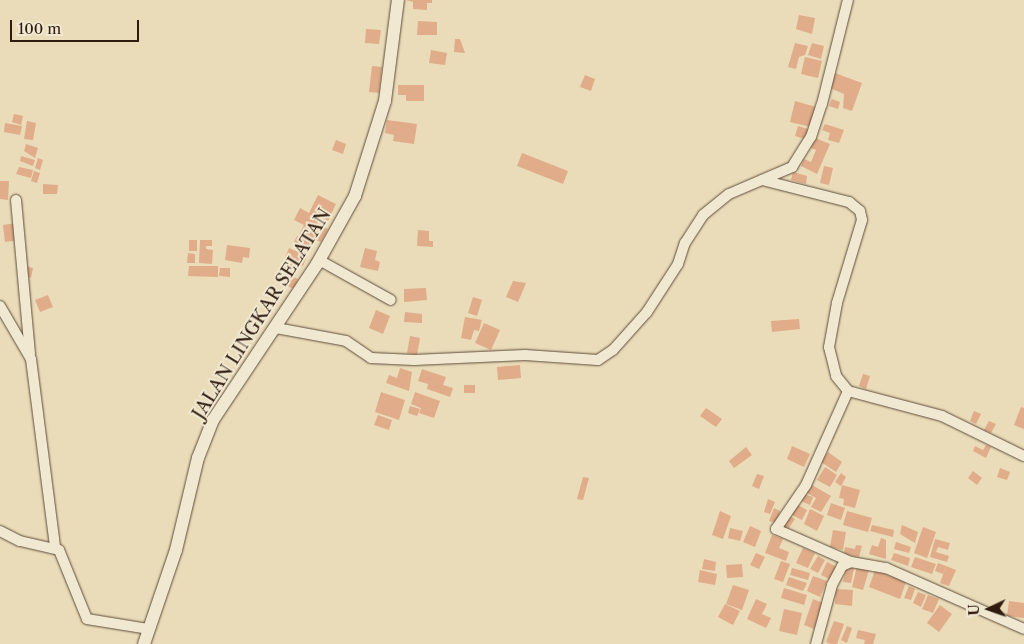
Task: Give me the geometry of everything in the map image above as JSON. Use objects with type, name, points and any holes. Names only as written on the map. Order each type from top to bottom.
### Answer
[{"type":"street","name":"JALAN LINGKAR SELATAN","points":[[144,644],[176,550],[198,458],[213,420],[276,328],[319,260],[355,196],[385,101],[398,0]]},
{"type":"street","points":[[276,328],[346,341],[371,358],[414,360],[525,355],[598,360],[613,350],[647,312],[678,264],[685,243],[703,215],[729,194],[792,167],[811,137],[848,0]]},
{"type":"street","points":[[762,180],[849,202],[860,211],[862,220],[837,303],[829,347],[836,376],[848,391],[942,416],[1024,456]]},
{"type":"street","points":[[16,200],[22,284],[55,547],[87,619],[149,629]]},
{"type":"street","points":[[319,260],[391,300]]},
{"type":"street","points":[[0,306],[31,359]]},
{"type":"street","points":[[848,391],[806,485],[776,529],[851,562],[899,573],[1024,629]]},
{"type":"street","points":[[0,531],[20,541],[55,547]]},
{"type":"street","points":[[816,644],[832,585],[842,566],[851,562]]},
{"type":"building","points":[[406,0],[432,0],[432,3],[427,3],[427,10],[413,9],[413,2]]},
{"type":"building","points":[[799,15],[815,18],[812,34],[796,29]]},
{"type":"building","points":[[418,21],[437,22],[437,35],[417,35]]},
{"type":"building","points":[[366,29],[381,30],[379,44],[365,43]]},
{"type":"building","points":[[455,39],[460,39],[465,53],[454,52]]},
{"type":"building","points":[[795,43],[808,46],[805,55],[799,57],[796,69],[788,67]]},
{"type":"building","points":[[812,43],[824,46],[821,59],[808,55]]},
{"type":"building","points":[[431,50],[447,53],[445,65],[429,63]]},
{"type":"building","points":[[805,57],[822,61],[818,78],[801,74]]},
{"type":"building","points":[[372,66],[382,67],[379,93],[369,92]]},
{"type":"building","points":[[835,73],[862,83],[852,111],[843,108],[844,94],[830,88]]},
{"type":"building","points":[[585,75],[595,79],[591,91],[580,87]]},
{"type":"building","points":[[398,85],[424,85],[424,101],[406,101],[406,95],[398,95]]},
{"type":"building","points":[[832,99],[840,102],[838,109],[829,106]]},
{"type":"building","points":[[795,101],[816,107],[811,127],[790,122]]},
{"type":"building","points":[[14,114],[23,116],[21,125],[12,122]]},
{"type":"building","points":[[387,120],[417,124],[414,144],[393,141],[394,135],[385,133]]},
{"type":"building","points":[[27,121],[36,123],[33,140],[24,139]]},
{"type":"building","points":[[5,123],[22,126],[20,135],[4,132]]},
{"type":"building","points":[[825,124],[844,130],[839,143],[828,140],[830,133],[822,130]]},
{"type":"building","points":[[798,126],[808,129],[805,139],[795,136]]},
{"type":"building","points":[[815,138],[830,144],[817,174],[801,166],[804,159],[811,162],[816,150],[811,148]]},
{"type":"building","points":[[336,140],[346,144],[343,154],[332,150]]},
{"type":"building","points":[[26,144],[38,148],[35,158],[24,151]]},
{"type":"building","points":[[522,153],[568,171],[563,184],[517,166]]},
{"type":"building","points":[[21,156],[35,160],[33,166],[20,161]]},
{"type":"building","points":[[38,158],[43,160],[40,170],[35,168]]},
{"type":"building","points":[[824,166],[833,168],[829,185],[820,183]]},
{"type":"building","points":[[19,167],[33,170],[31,178],[16,174]]},
{"type":"building","points":[[34,171],[40,173],[37,183],[31,181]]},
{"type":"building","points":[[793,172],[807,176],[806,184],[791,180]]},
{"type":"building","points":[[0,181],[9,181],[8,200],[0,199]]},
{"type":"building","points":[[43,184],[58,185],[57,194],[43,194]]},
{"type":"building","points":[[318,195],[336,204],[328,221],[321,217],[317,223],[328,229],[321,242],[299,235],[304,225],[294,220],[300,208],[309,213]]},
{"type":"building","points":[[17,223],[19,240],[5,242],[3,225]]},
{"type":"building","points":[[418,230],[429,231],[429,241],[433,241],[433,247],[417,246]]},
{"type":"building","points":[[297,236],[311,243],[306,254],[297,250],[299,245],[294,242]]},
{"type":"building","points":[[189,240],[197,240],[197,251],[189,251]]},
{"type":"building","points":[[200,240],[212,240],[212,246],[206,246],[206,249],[213,250],[212,264],[199,263]]},
{"type":"building","points":[[227,245],[250,248],[249,258],[243,257],[242,263],[225,260]]},
{"type":"building","points":[[289,248],[307,256],[303,266],[297,263],[294,270],[282,265]]},
{"type":"building","points":[[365,248],[377,251],[375,260],[380,262],[378,271],[360,267]]},
{"type":"building","points":[[188,253],[195,254],[195,263],[187,263]]},
{"type":"building","points":[[26,266],[33,268],[31,278],[24,276]]},
{"type":"building","points":[[189,266],[218,266],[218,277],[188,276]]},
{"type":"building","points":[[220,268],[230,268],[230,277],[219,276]]},
{"type":"building","points":[[289,275],[298,279],[294,289],[285,285]]},
{"type":"building","points":[[513,281],[526,283],[518,302],[506,297]]},
{"type":"building","points":[[426,288],[427,300],[404,302],[404,289]]},
{"type":"building","points":[[48,295],[53,307],[40,312],[35,300]]},
{"type":"building","points":[[473,297],[482,300],[477,316],[468,313]]},
{"type":"building","points":[[376,310],[390,316],[383,334],[369,328]]},
{"type":"building","points":[[405,312],[422,314],[422,323],[404,322]]},
{"type":"building","points":[[465,317],[482,320],[479,331],[474,330],[471,340],[461,338]]},
{"type":"building","points":[[799,319],[800,329],[772,332],[771,321]]},
{"type":"building","points":[[484,323],[500,330],[491,350],[475,343]]},
{"type":"building","points":[[410,336],[420,338],[417,355],[407,353]]},
{"type":"building","points":[[520,365],[521,378],[498,380],[497,367]]},
{"type":"building","points":[[400,368],[412,372],[409,391],[386,383],[389,375],[397,378]]},
{"type":"building","points":[[422,369],[446,377],[443,385],[453,388],[450,397],[427,389],[428,384],[418,381]]},
{"type":"building","points":[[863,374],[870,376],[866,389],[859,386]]},
{"type":"building","points":[[464,385],[475,385],[475,393],[464,393]]},
{"type":"building","points":[[381,392],[405,400],[399,420],[375,412]]},
{"type":"building","points":[[415,392],[440,401],[434,418],[419,413],[421,408],[411,404]]},
{"type":"building","points":[[410,406],[420,409],[417,416],[408,413]]},
{"type":"building","points":[[1021,407],[1024,408],[1024,429],[1014,425]]},
{"type":"building","points":[[706,408],[722,419],[716,427],[700,416]]},
{"type":"building","points":[[974,411],[981,414],[976,424],[970,421]]},
{"type":"building","points":[[378,415],[392,420],[389,430],[374,425]]},
{"type":"building","points":[[989,421],[996,424],[991,433],[984,430]]},
{"type":"building","points":[[986,445],[991,447],[986,458],[973,451],[975,446],[983,450]]},
{"type":"building","points":[[792,446],[810,454],[804,467],[787,459]]},
{"type":"building","points":[[746,447],[752,455],[734,468],[729,461]]},
{"type":"building","points":[[828,452],[842,462],[836,472],[821,462]]},
{"type":"building","points":[[825,467],[837,475],[830,487],[817,480]]},
{"type":"building","points":[[1000,468],[1010,472],[1007,480],[997,477]]},
{"type":"building","points":[[973,471],[982,478],[977,485],[968,478]]},
{"type":"building","points":[[841,473],[846,477],[841,486],[835,482]]},
{"type":"building","points":[[757,474],[764,476],[759,489],[752,486]]},
{"type":"building","points":[[583,477],[589,478],[583,500],[577,499]]},
{"type":"building","points":[[812,485],[831,496],[821,512],[811,507],[816,498],[807,493]]},
{"type":"building","points":[[842,485],[860,490],[855,508],[843,505],[844,499],[839,498]]},
{"type":"building","points":[[804,494],[813,497],[810,505],[801,501]]},
{"type":"building","points":[[768,499],[775,502],[770,514],[764,512]]},
{"type":"building","points":[[831,503],[845,508],[841,520],[827,515]]},
{"type":"building","points":[[796,504],[807,510],[802,520],[790,514]]},
{"type":"building","points":[[774,508],[780,511],[776,523],[769,521]]},
{"type":"building","points":[[810,509],[824,516],[817,531],[804,524]]},
{"type":"building","points":[[720,511],[731,516],[723,539],[712,535]]},
{"type":"building","points":[[847,511],[872,518],[868,532],[843,525]]},
{"type":"building","points":[[787,515],[795,519],[787,531],[780,527]]},
{"type":"building","points":[[872,525],[894,530],[893,537],[870,531]]},
{"type":"building","points":[[902,525],[918,532],[915,543],[900,534]]},
{"type":"building","points":[[750,526],[761,531],[755,547],[743,542]]},
{"type":"building","points":[[923,527],[936,532],[927,558],[914,553]]},
{"type":"building","points":[[730,528],[743,531],[740,541],[728,538]]},
{"type":"building","points":[[833,530],[846,532],[843,550],[830,547]]},
{"type":"building","points":[[772,535],[783,539],[779,548],[789,552],[786,561],[765,553]]},
{"type":"building","points":[[881,538],[886,540],[886,559],[869,554],[872,545],[878,547]]},
{"type":"building","points":[[935,539],[950,543],[948,550],[938,547],[936,552],[949,556],[947,562],[930,557]]},
{"type":"building","points":[[896,542],[911,547],[909,553],[894,549]]},
{"type":"building","points":[[856,545],[862,546],[859,557],[844,554],[845,547],[855,549]]},
{"type":"building","points":[[803,548],[815,553],[808,568],[796,563]]},
{"type":"building","points":[[756,553],[765,557],[759,569],[750,565]]},
{"type":"building","points":[[894,553],[910,558],[908,566],[891,560]]},
{"type":"building","points":[[818,556],[825,560],[818,573],[810,569]]},
{"type":"building","points":[[915,557],[936,564],[932,574],[911,567]]},
{"type":"building","points":[[704,559],[716,562],[715,571],[702,569]]},
{"type":"building","points":[[781,561],[790,564],[783,582],[774,579]]},
{"type":"building","points":[[827,562],[837,567],[831,580],[821,575]]},
{"type":"building","points":[[938,563],[946,566],[943,574],[935,571]]},
{"type":"building","points":[[742,564],[743,577],[727,578],[726,565]]},
{"type":"building","points":[[857,566],[869,570],[863,590],[852,587]]},
{"type":"building","points":[[946,566],[956,570],[949,586],[940,583]]},
{"type":"building","points":[[792,568],[810,573],[808,580],[790,575]]},
{"type":"building","points":[[846,568],[854,568],[851,583],[843,582]]},
{"type":"building","points":[[700,570],[717,574],[715,585],[698,582]]},
{"type":"building","points":[[875,570],[906,582],[900,599],[869,587]]},
{"type":"building","points":[[813,576],[827,581],[820,597],[807,591]]},
{"type":"building","points":[[789,577],[807,583],[803,591],[786,585]]},
{"type":"building","points":[[733,585],[749,590],[742,610],[726,604]]},
{"type":"building","points":[[909,586],[915,589],[911,600],[904,598]]},
{"type":"building","points":[[784,588],[807,595],[804,605],[781,598]]},
{"type":"building","points":[[836,589],[853,590],[852,606],[835,604]]},
{"type":"building","points":[[918,592],[926,595],[921,607],[913,603]]},
{"type":"building","points":[[928,595],[939,599],[933,613],[922,609]]},
{"type":"building","points":[[756,599],[767,604],[762,614],[771,618],[766,628],[747,619]]},
{"type":"building","points":[[813,599],[823,603],[814,629],[804,625]]},
{"type":"building","points":[[1009,601],[1024,603],[1024,618],[1007,616]]},
{"type":"building","points":[[725,604],[740,611],[733,625],[718,617]]},
{"type":"building","points":[[940,605],[952,614],[939,632],[927,623]]},
{"type":"building","points":[[784,609],[802,613],[797,635],[779,631]]},
{"type":"building","points":[[834,621],[844,624],[837,644],[830,644],[826,642]]},
{"type":"building","points":[[847,626],[852,628],[847,643],[841,640]]},
{"type":"building","points":[[858,630],[876,634],[873,644],[864,644],[865,640],[856,638]]}]
